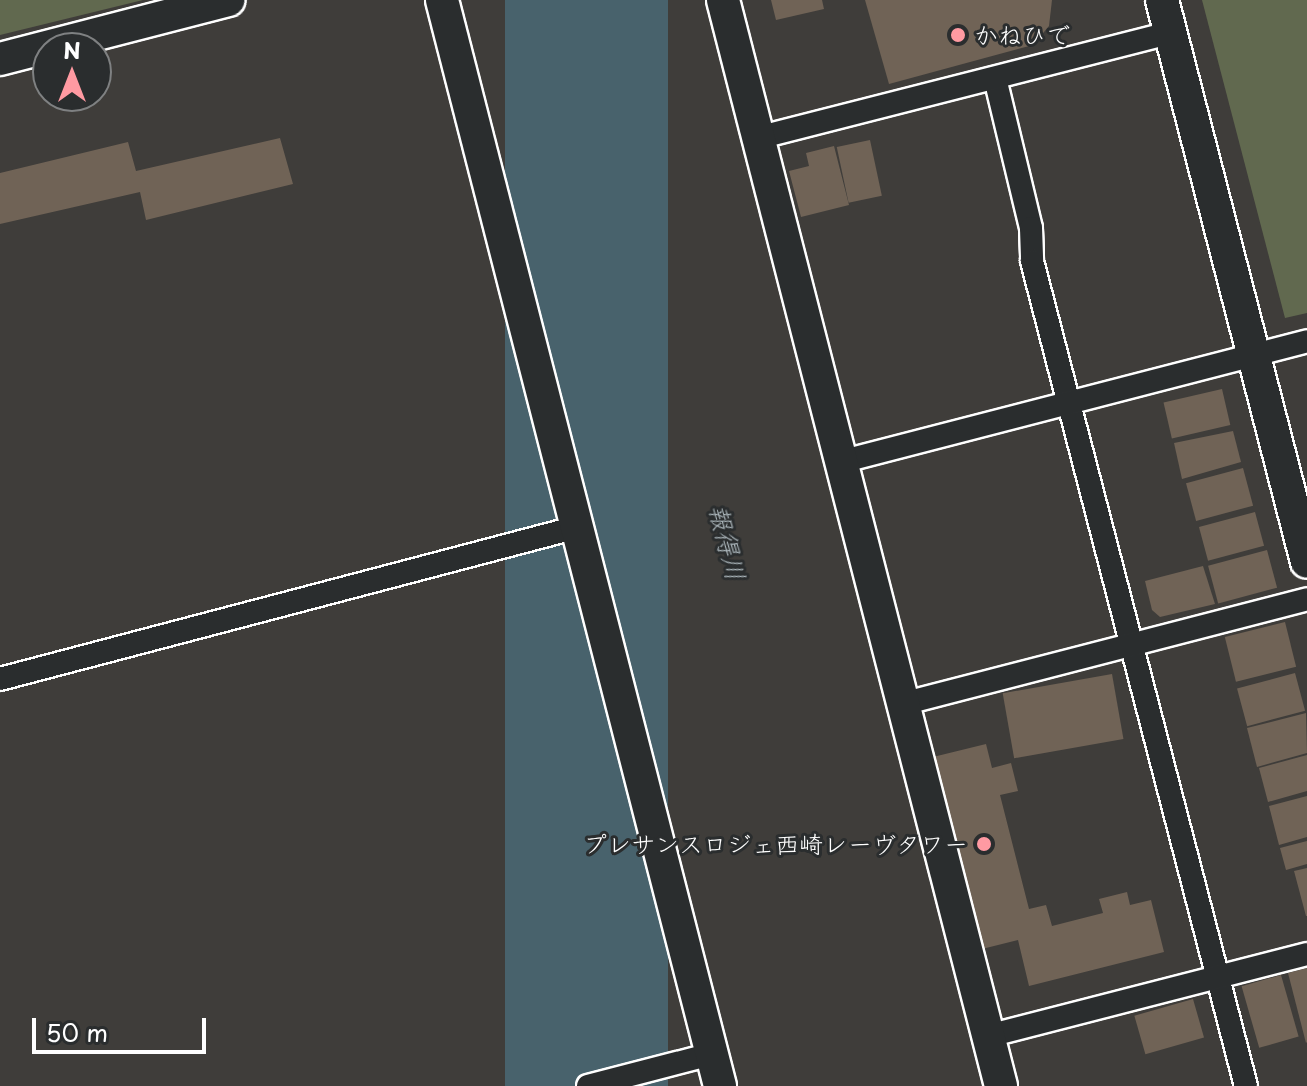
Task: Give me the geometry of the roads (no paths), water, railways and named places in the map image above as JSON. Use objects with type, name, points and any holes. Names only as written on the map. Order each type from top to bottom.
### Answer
[{"type":"street","points":[[0,59],[228,0]]},
{"type":"street","points":[[442,0],[574,528],[720,1086]]},
{"type":"street","points":[[723,0],[1001,1086]]},
{"type":"street","points":[[1162,0],[1307,562]]},
{"type":"street","points":[[757,138],[1170,33]]},
{"type":"street","points":[[995,78],[1031,228],[1032,261],[1246,1086]]},
{"type":"street","points":[[840,462],[1307,341]]},
{"type":"street","points":[[0,679],[574,528]]},
{"type":"street","points":[[902,704],[1307,599]]},
{"type":"street","points":[[988,1036],[1307,954]]},
{"type":"street","points":[[588,1086],[712,1054]]},
{"type":"water","points":[[505,0],[668,0],[668,1086],[505,1086]]},
{"type":"place","name":"かねひで","points":[[958,35]]},
{"type":"place","name":"プレサンスロジェ西崎レーヴタワー","points":[[984,844]]},
{"type":"water label","name":"報得川","points":[[728,542]]}]
